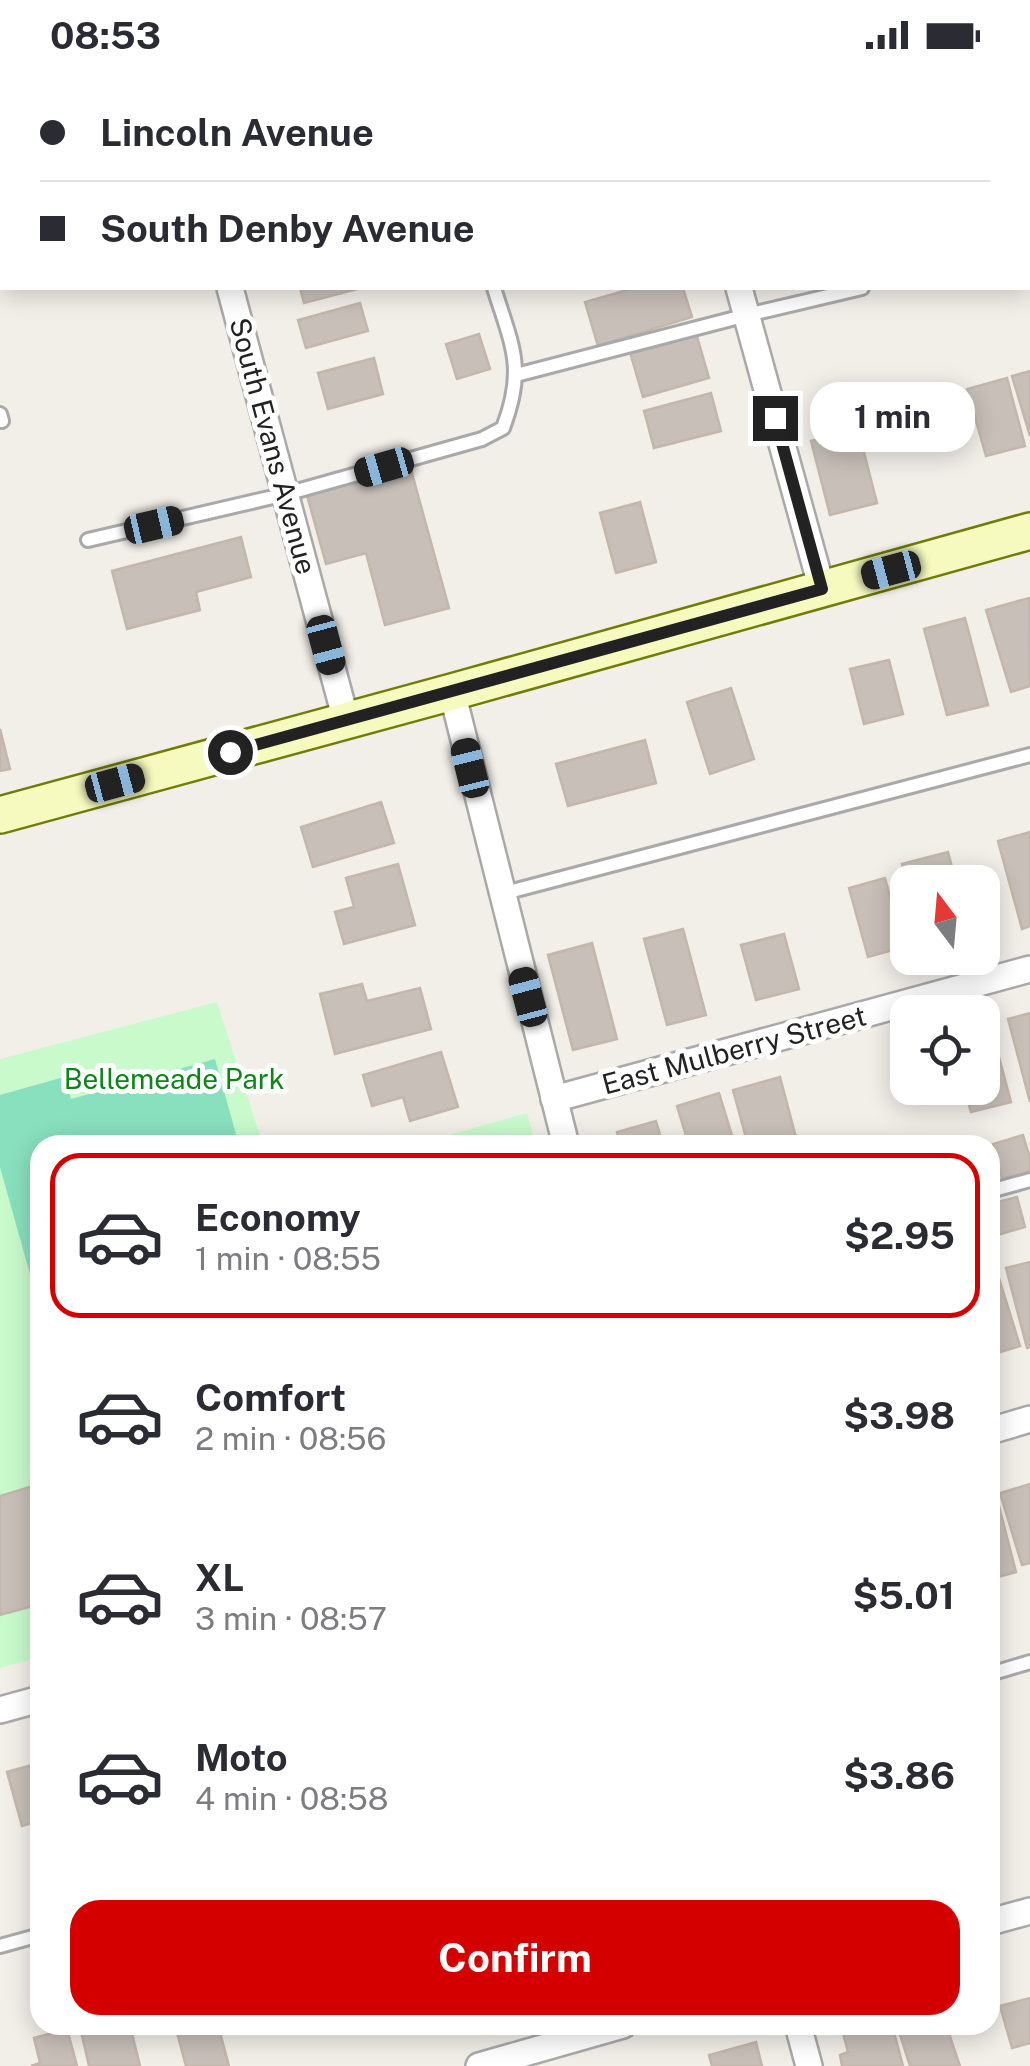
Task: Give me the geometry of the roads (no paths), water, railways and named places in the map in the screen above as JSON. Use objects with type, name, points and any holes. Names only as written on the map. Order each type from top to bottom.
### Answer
[{"type":"street","name":"South Evans Avenue","points":[[231,290],[346,720]]},
{"type":"street","points":[[740,290],[822,589]]},
{"type":"street","points":[[0,815],[1030,531]]},
{"type":"street","points":[[452,692],[563,1135]]},
{"type":"street","name":"East Mulberry Street","points":[[554,1099],[1030,969]]},
{"type":"street","points":[[1000,1428],[1030,1420]]},
{"type":"street","points":[[0,1710],[30,1701]]},
{"type":"street","points":[[1000,1919],[1030,1910]]},
{"type":"street","points":[[480,2066],[588,2035]]},
{"type":"street","points":[[801,2035],[809,2066]]},
{"type":"lane","points":[[88,540],[286,494],[482,439],[502,428],[511,406],[515,355],[495,290]]},
{"type":"lane","points":[[516,375],[853,290]]},
{"type":"lane","points":[[501,894],[1030,756]]},
{"type":"lane","points":[[1000,1188],[1030,1180]]},
{"type":"lane","points":[[1000,1671],[1030,1662]]},
{"type":"lane","points":[[0,1946],[30,1938]]},
{"type":"park label","name":"Bellemeade Park","points":[[174,1079]]}]
